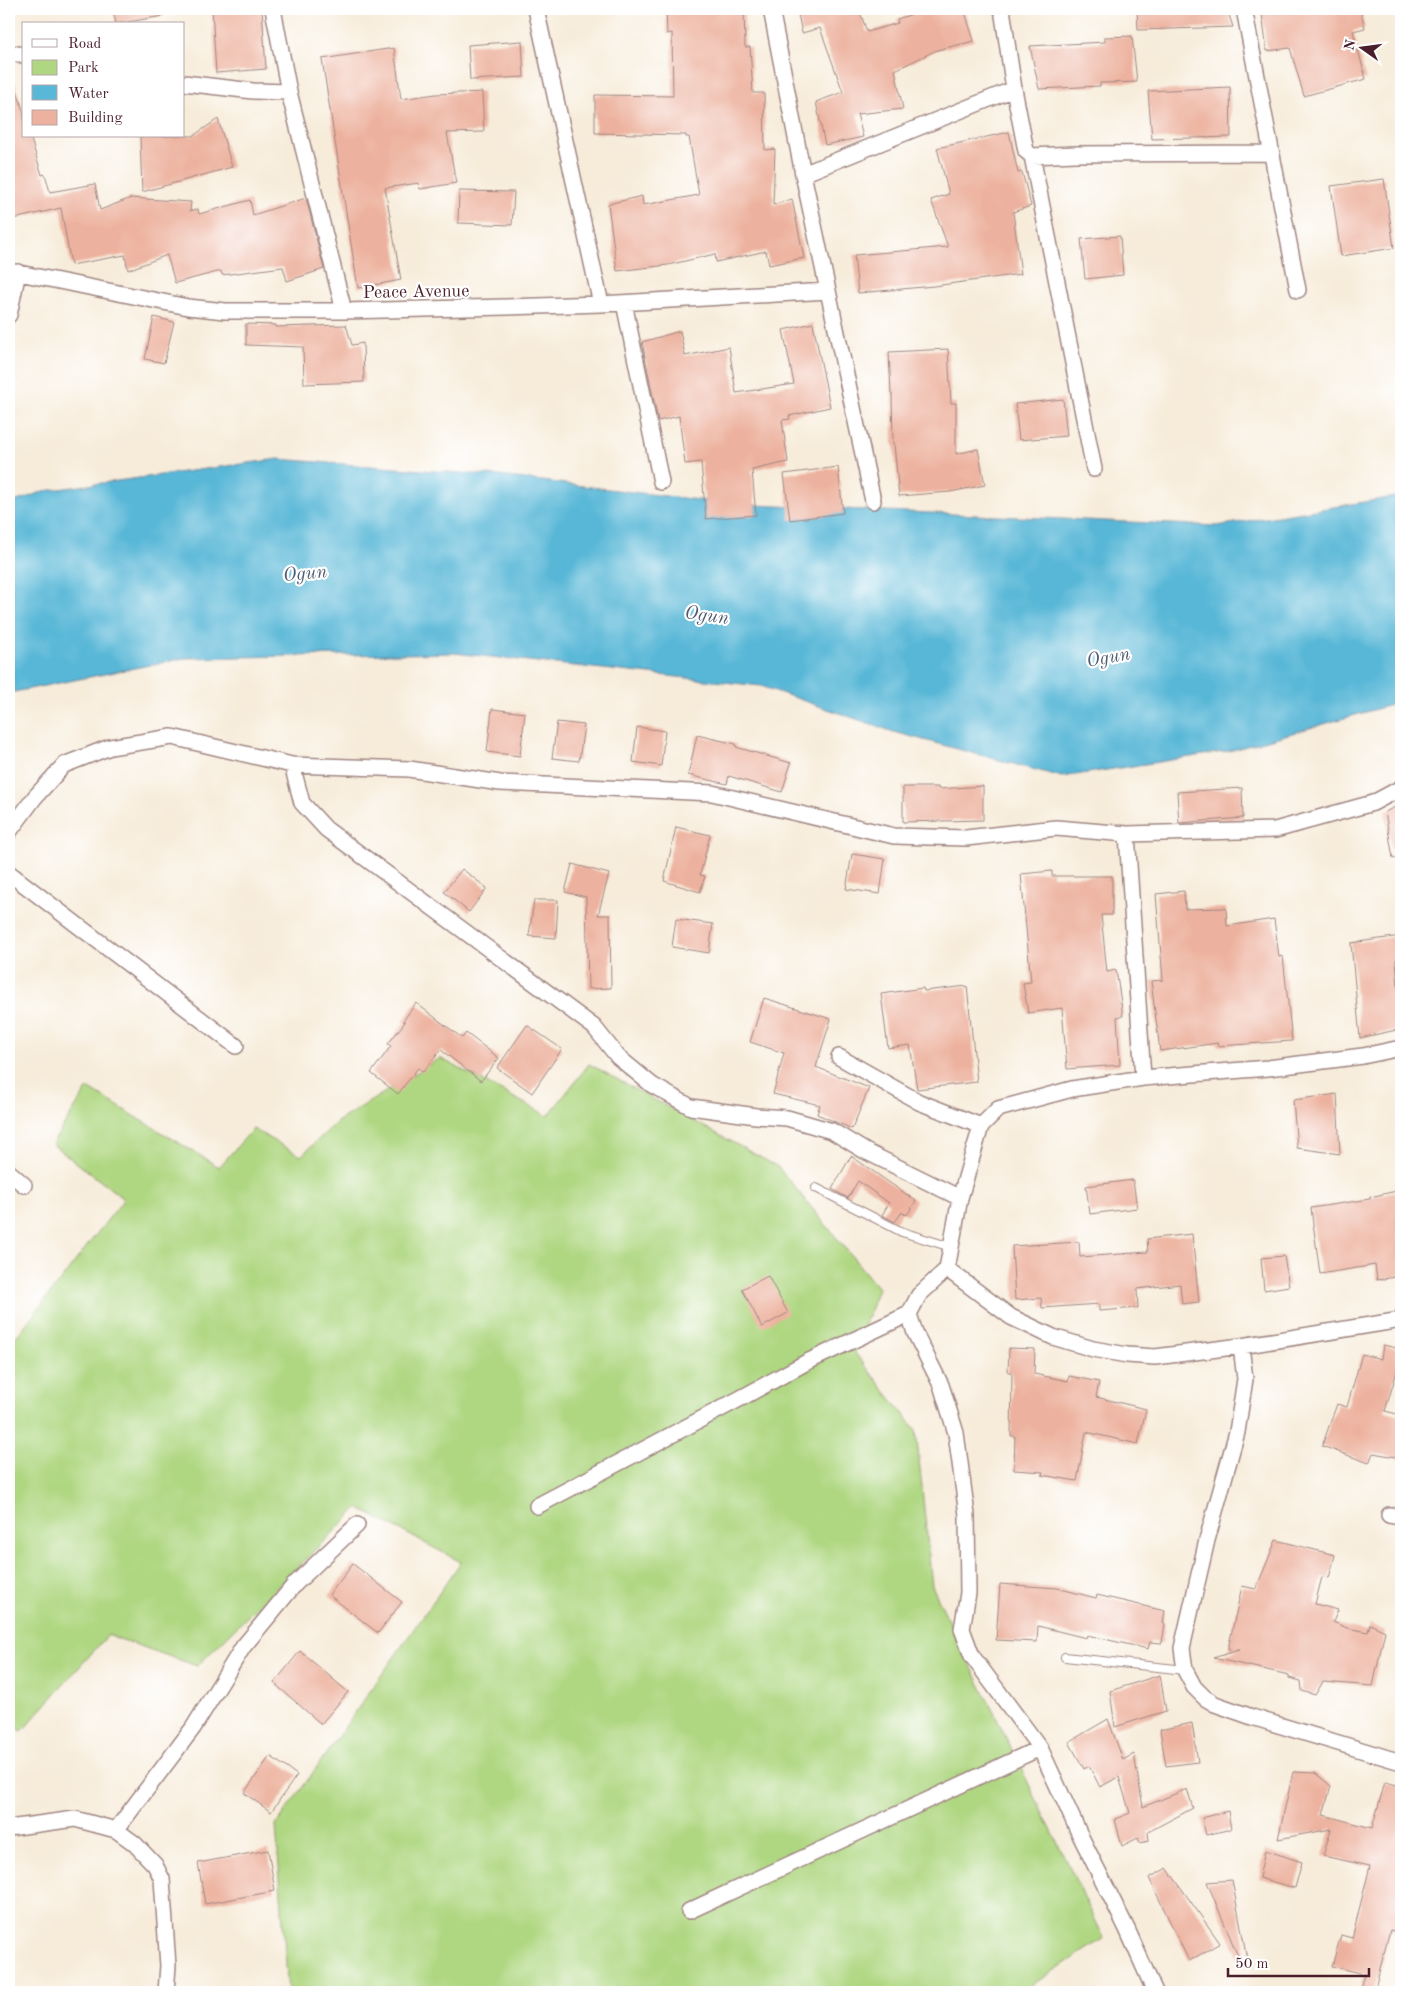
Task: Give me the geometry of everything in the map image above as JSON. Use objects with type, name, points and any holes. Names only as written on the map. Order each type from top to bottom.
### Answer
[{"type":"street","points":[[273,9],[289,92],[344,311]]},
{"type":"street","points":[[536,9],[601,304]]},
{"type":"street","points":[[771,9],[803,174],[873,501]]},
{"type":"street","points":[[1002,9],[1026,151],[1032,156],[1271,153]]},
{"type":"street","points":[[1244,9],[1298,290]]},
{"type":"street","points":[[9,53],[22,55]]},
{"type":"street","points":[[185,83],[253,91],[289,92]]},
{"type":"street","points":[[803,174],[1014,89]]},
{"type":"street","points":[[1032,156],[1094,469]]},
{"type":"street","points":[[9,315],[14,271]]},
{"type":"street","name":"Peace Avenue","points":[[14,271],[188,307],[226,311],[344,311],[601,304],[828,291]]},
{"type":"street","points":[[624,303],[661,482]]},
{"type":"street","points":[[9,832],[35,796],[64,765],[110,747],[172,737],[292,765],[409,769],[500,783],[712,793],[894,836],[966,838],[1056,828],[1127,834],[1275,830],[1373,803],[1401,788]]},
{"type":"street","points":[[292,765],[302,803],[326,829],[594,1027],[618,1057],[652,1085],[690,1107],[756,1116],[787,1118],[832,1131],[865,1151],[960,1198]]},
{"type":"street","points":[[1127,834],[1143,1078]]},
{"type":"street","points":[[9,873],[236,1046]]},
{"type":"street","points":[[537,1506],[807,1362],[909,1314],[919,1294],[948,1269],[960,1198],[981,1126],[998,1109],[1072,1089],[1143,1078],[1268,1068],[1363,1056],[1401,1048]]},
{"type":"street","points":[[839,1057],[919,1102],[981,1126]]},
{"type":"street","points":[[9,1172],[24,1185]]},
{"type":"street","points":[[948,1269],[1011,1317],[1053,1337],[1093,1349],[1155,1357],[1241,1346],[1401,1320]]},
{"type":"street","points":[[909,1314],[915,1333],[941,1385],[956,1433],[967,1515],[968,1593],[962,1629],[972,1656],[1040,1748],[1081,1837],[1127,1929],[1155,1992]]},
{"type":"street","points":[[1241,1346],[1245,1379],[1238,1432],[1207,1540],[1182,1648],[1185,1670],[1194,1687],[1205,1698],[1215,1704],[1252,1718],[1401,1762]]},
{"type":"street","points":[[116,1830],[193,1728],[243,1646],[295,1584],[357,1525]]},
{"type":"street","points":[[689,1911],[1040,1748]]},
{"type":"street","points":[[9,1828],[75,1819],[116,1830],[134,1843],[155,1865],[162,1879],[168,1966],[166,1992]]},
{"type":"lane","points":[[816,1188],[902,1232],[951,1247]]},
{"type":"lane","points":[[1064,1657],[1185,1670]]},
{"type":"green space","points":[[440,1058],[548,1116],[589,1064],[778,1167],[878,1288],[855,1353],[916,1430],[932,1586],[1104,1938],[1021,1992],[288,1992],[276,1825],[461,1562],[358,1508],[197,1666],[108,1635],[22,1731],[9,1725],[9,1346],[124,1199],[52,1144],[88,1088],[219,1167],[253,1129],[301,1156],[337,1122]]},
{"type":"water","name":"Ogun","points":[[278,459],[500,476],[732,504],[1217,526],[1401,496],[1401,702],[1229,751],[1062,777],[894,732],[761,686],[454,653],[185,658],[9,693],[9,504],[44,491]]},
{"type":"building","points":[[113,9],[163,9],[163,16],[128,22],[116,22]]},
{"type":"building","points":[[212,9],[262,9],[266,69],[216,73]]},
{"type":"building","points":[[666,9],[744,9],[745,47],[750,47],[753,93],[764,93],[765,150],[775,149],[773,205],[792,199],[804,258],[769,265],[766,251],[716,262],[715,254],[668,265],[617,271],[608,204],[642,196],[643,205],[699,195],[689,137],[686,137],[686,135],[595,133],[595,95],[673,96],[672,33],[667,34]]},
{"type":"building","points":[[797,9],[859,9],[867,32],[898,23],[897,19],[929,9],[964,9],[974,41],[937,50],[895,70],[903,109],[857,114],[863,137],[825,145],[816,102],[843,92],[820,28],[802,33]]},
{"type":"building","points":[[1137,9],[1227,9],[1233,27],[1138,30]]},
{"type":"building","points":[[1305,9],[1360,9],[1365,28],[1353,31],[1366,79],[1304,96],[1290,48],[1267,51],[1262,14]]},
{"type":"building","points":[[1132,36],[1137,82],[1100,83],[1100,86],[1039,89],[1030,46],[1105,42],[1105,37]]},
{"type":"building","points":[[522,41],[524,77],[470,80],[468,45]]},
{"type":"building","points":[[394,48],[401,99],[436,94],[482,92],[484,132],[447,133],[456,183],[420,189],[419,183],[385,188],[401,280],[358,288],[322,59]]},
{"type":"building","points":[[9,77],[13,77],[22,107],[22,138],[31,138],[42,175],[45,174],[50,192],[95,184],[100,210],[131,198],[191,202],[190,211],[198,209],[199,214],[250,200],[253,215],[306,198],[324,269],[287,281],[283,267],[222,275],[221,271],[175,283],[167,255],[128,270],[125,255],[71,265],[61,208],[9,220]]},
{"type":"building","points":[[1230,87],[1231,137],[1152,139],[1148,91]]},
{"type":"building","points":[[218,119],[232,167],[142,192],[140,138],[185,138],[185,136],[193,136]]},
{"type":"building","points":[[1009,132],[1018,173],[1022,172],[1031,206],[1013,212],[1021,274],[934,286],[858,293],[854,255],[948,247],[931,200],[949,194],[937,148]]},
{"type":"building","points":[[1384,179],[1394,248],[1341,256],[1331,186]]},
{"type":"building","points":[[459,191],[514,192],[512,225],[458,223]]},
{"type":"building","points":[[1120,236],[1123,275],[1085,279],[1081,239]]},
{"type":"building","points":[[154,317],[174,322],[164,363],[145,359]]},
{"type":"building","points":[[813,323],[830,407],[789,416],[790,419],[782,420],[788,462],[752,470],[756,515],[706,519],[701,462],[685,464],[679,416],[658,421],[642,342],[680,331],[685,356],[729,347],[736,393],[794,384],[783,330]]},
{"type":"building","points":[[246,324],[276,325],[276,327],[346,325],[352,345],[363,343],[364,382],[304,384],[303,347],[246,345]]},
{"type":"building","points":[[948,349],[951,403],[956,403],[956,454],[978,449],[985,485],[950,492],[899,496],[893,444],[889,352]]},
{"type":"building","points":[[1063,399],[1067,436],[1019,440],[1015,404]]},
{"type":"building","points":[[838,467],[843,513],[790,520],[784,474]]},
{"type":"building","points":[[492,709],[525,713],[520,756],[487,752]]},
{"type":"building","points":[[557,722],[584,725],[579,761],[552,758]]},
{"type":"building","points":[[637,727],[665,731],[661,766],[633,762]]},
{"type":"building","points":[[697,735],[736,744],[736,747],[791,763],[782,792],[729,776],[727,784],[688,775]]},
{"type":"building","points":[[983,786],[983,820],[903,822],[903,787],[938,787],[938,789]]},
{"type":"building","points":[[1242,788],[1243,818],[1179,823],[1177,792]]},
{"type":"building","points":[[1401,804],[1401,857],[1393,858],[1385,812]]},
{"type":"building","points":[[676,827],[710,835],[700,875],[705,876],[700,892],[664,881]]},
{"type":"building","points":[[852,854],[885,859],[880,894],[846,889]]},
{"type":"building","points":[[572,864],[609,874],[598,915],[610,915],[611,988],[588,989],[586,897],[565,892]]},
{"type":"building","points":[[462,869],[487,888],[469,912],[444,892]]},
{"type":"building","points":[[1052,871],[1052,876],[1112,876],[1112,915],[1101,915],[1107,972],[1116,970],[1123,1016],[1117,1017],[1120,1065],[1067,1069],[1062,1008],[1028,1013],[1023,983],[1031,982],[1021,874]]},
{"type":"building","points":[[1184,891],[1185,909],[1226,908],[1227,926],[1274,919],[1279,957],[1283,956],[1292,1041],[1218,1046],[1218,1043],[1160,1051],[1151,981],[1163,980],[1156,894]]},
{"type":"building","points":[[534,900],[558,900],[556,938],[529,936]]},
{"type":"building","points":[[676,919],[713,924],[709,953],[672,947]]},
{"type":"building","points":[[1401,936],[1401,959],[1396,960],[1401,1029],[1360,1038],[1351,943]]},
{"type":"building","points":[[967,986],[977,1082],[917,1089],[910,1045],[888,1048],[881,994],[923,988],[924,991]]},
{"type":"building","points":[[764,998],[831,1019],[816,1067],[869,1088],[852,1129],[817,1114],[820,1105],[773,1094],[784,1053],[750,1042]]},
{"type":"building","points":[[416,1003],[462,1038],[466,1033],[499,1058],[481,1081],[441,1050],[423,1072],[418,1068],[398,1094],[371,1073],[391,1046],[388,1044],[405,1022],[403,1021]]},
{"type":"building","points":[[527,1025],[562,1049],[532,1093],[497,1068]]},
{"type":"building","points":[[1337,1094],[1340,1154],[1297,1148],[1293,1100]]},
{"type":"building","points":[[851,1156],[916,1201],[907,1215],[902,1212],[895,1222],[882,1215],[889,1203],[858,1181],[848,1198],[832,1189]]},
{"type":"building","points":[[1133,1180],[1137,1208],[1090,1214],[1086,1186]]},
{"type":"building","points":[[1401,1190],[1401,1276],[1377,1280],[1375,1265],[1320,1274],[1311,1208],[1370,1199],[1370,1197]]},
{"type":"building","points":[[1192,1234],[1199,1302],[1182,1304],[1180,1284],[1137,1289],[1138,1308],[1099,1311],[1099,1304],[1042,1308],[1041,1298],[1015,1300],[1012,1246],[1079,1242],[1080,1257],[1148,1252],[1147,1239]]},
{"type":"building","points":[[1284,1256],[1289,1286],[1264,1290],[1261,1258]]},
{"type":"building","points":[[768,1276],[788,1313],[762,1327],[742,1289]]},
{"type":"building","points":[[1383,1345],[1401,1349],[1401,1358],[1385,1411],[1401,1415],[1401,1458],[1373,1453],[1369,1463],[1322,1446],[1337,1404],[1347,1407],[1362,1354],[1381,1359]]},
{"type":"building","points":[[1009,1348],[1035,1349],[1034,1374],[1068,1381],[1069,1376],[1099,1382],[1096,1397],[1146,1409],[1138,1444],[1086,1432],[1077,1481],[1042,1475],[1043,1472],[1014,1470],[1015,1436],[1011,1436],[1012,1372],[1008,1372]]},
{"type":"building","points":[[1276,1540],[1335,1555],[1329,1578],[1322,1577],[1315,1604],[1338,1610],[1333,1622],[1347,1628],[1368,1632],[1370,1624],[1385,1631],[1373,1686],[1323,1682],[1315,1695],[1302,1691],[1301,1681],[1289,1678],[1289,1675],[1213,1658],[1239,1650],[1228,1649],[1242,1586],[1256,1589]]},
{"type":"building","points":[[353,1564],[402,1602],[378,1633],[329,1595]]},
{"type":"building","points":[[1000,1584],[1057,1588],[1096,1598],[1097,1595],[1165,1611],[1162,1643],[1150,1642],[1148,1649],[1087,1635],[1086,1638],[1038,1626],[1037,1642],[996,1640]]},
{"type":"building","points":[[300,1651],[348,1692],[321,1724],[274,1683]]},
{"type":"building","points":[[1160,1675],[1166,1711],[1115,1727],[1110,1691]]},
{"type":"building","points":[[1108,1719],[1123,1760],[1134,1754],[1143,1807],[1187,1789],[1193,1808],[1148,1832],[1149,1841],[1140,1843],[1138,1838],[1122,1846],[1115,1819],[1130,1813],[1119,1777],[1100,1787],[1089,1766],[1084,1769],[1069,1742]]},
{"type":"building","points":[[1192,1723],[1198,1762],[1166,1766],[1160,1730]]},
{"type":"building","points":[[270,1756],[297,1775],[271,1812],[244,1793]]},
{"type":"building","points":[[1293,1772],[1315,1773],[1331,1786],[1323,1815],[1372,1828],[1385,1782],[1401,1786],[1401,1933],[1390,1930],[1374,1992],[1359,1992],[1364,1974],[1332,1966],[1341,1935],[1352,1938],[1370,1866],[1323,1856],[1331,1829],[1278,1839]]},
{"type":"building","points":[[1228,1811],[1231,1829],[1206,1835],[1202,1818]]},
{"type":"building","points":[[268,1850],[275,1891],[205,1904],[198,1863]]},
{"type":"building","points":[[1265,1850],[1302,1862],[1295,1888],[1259,1878]]},
{"type":"building","points":[[1167,1868],[1220,1943],[1189,1961],[1149,1878]]},
{"type":"building","points":[[1232,1880],[1247,1959],[1240,1961],[1207,1882]]}]
